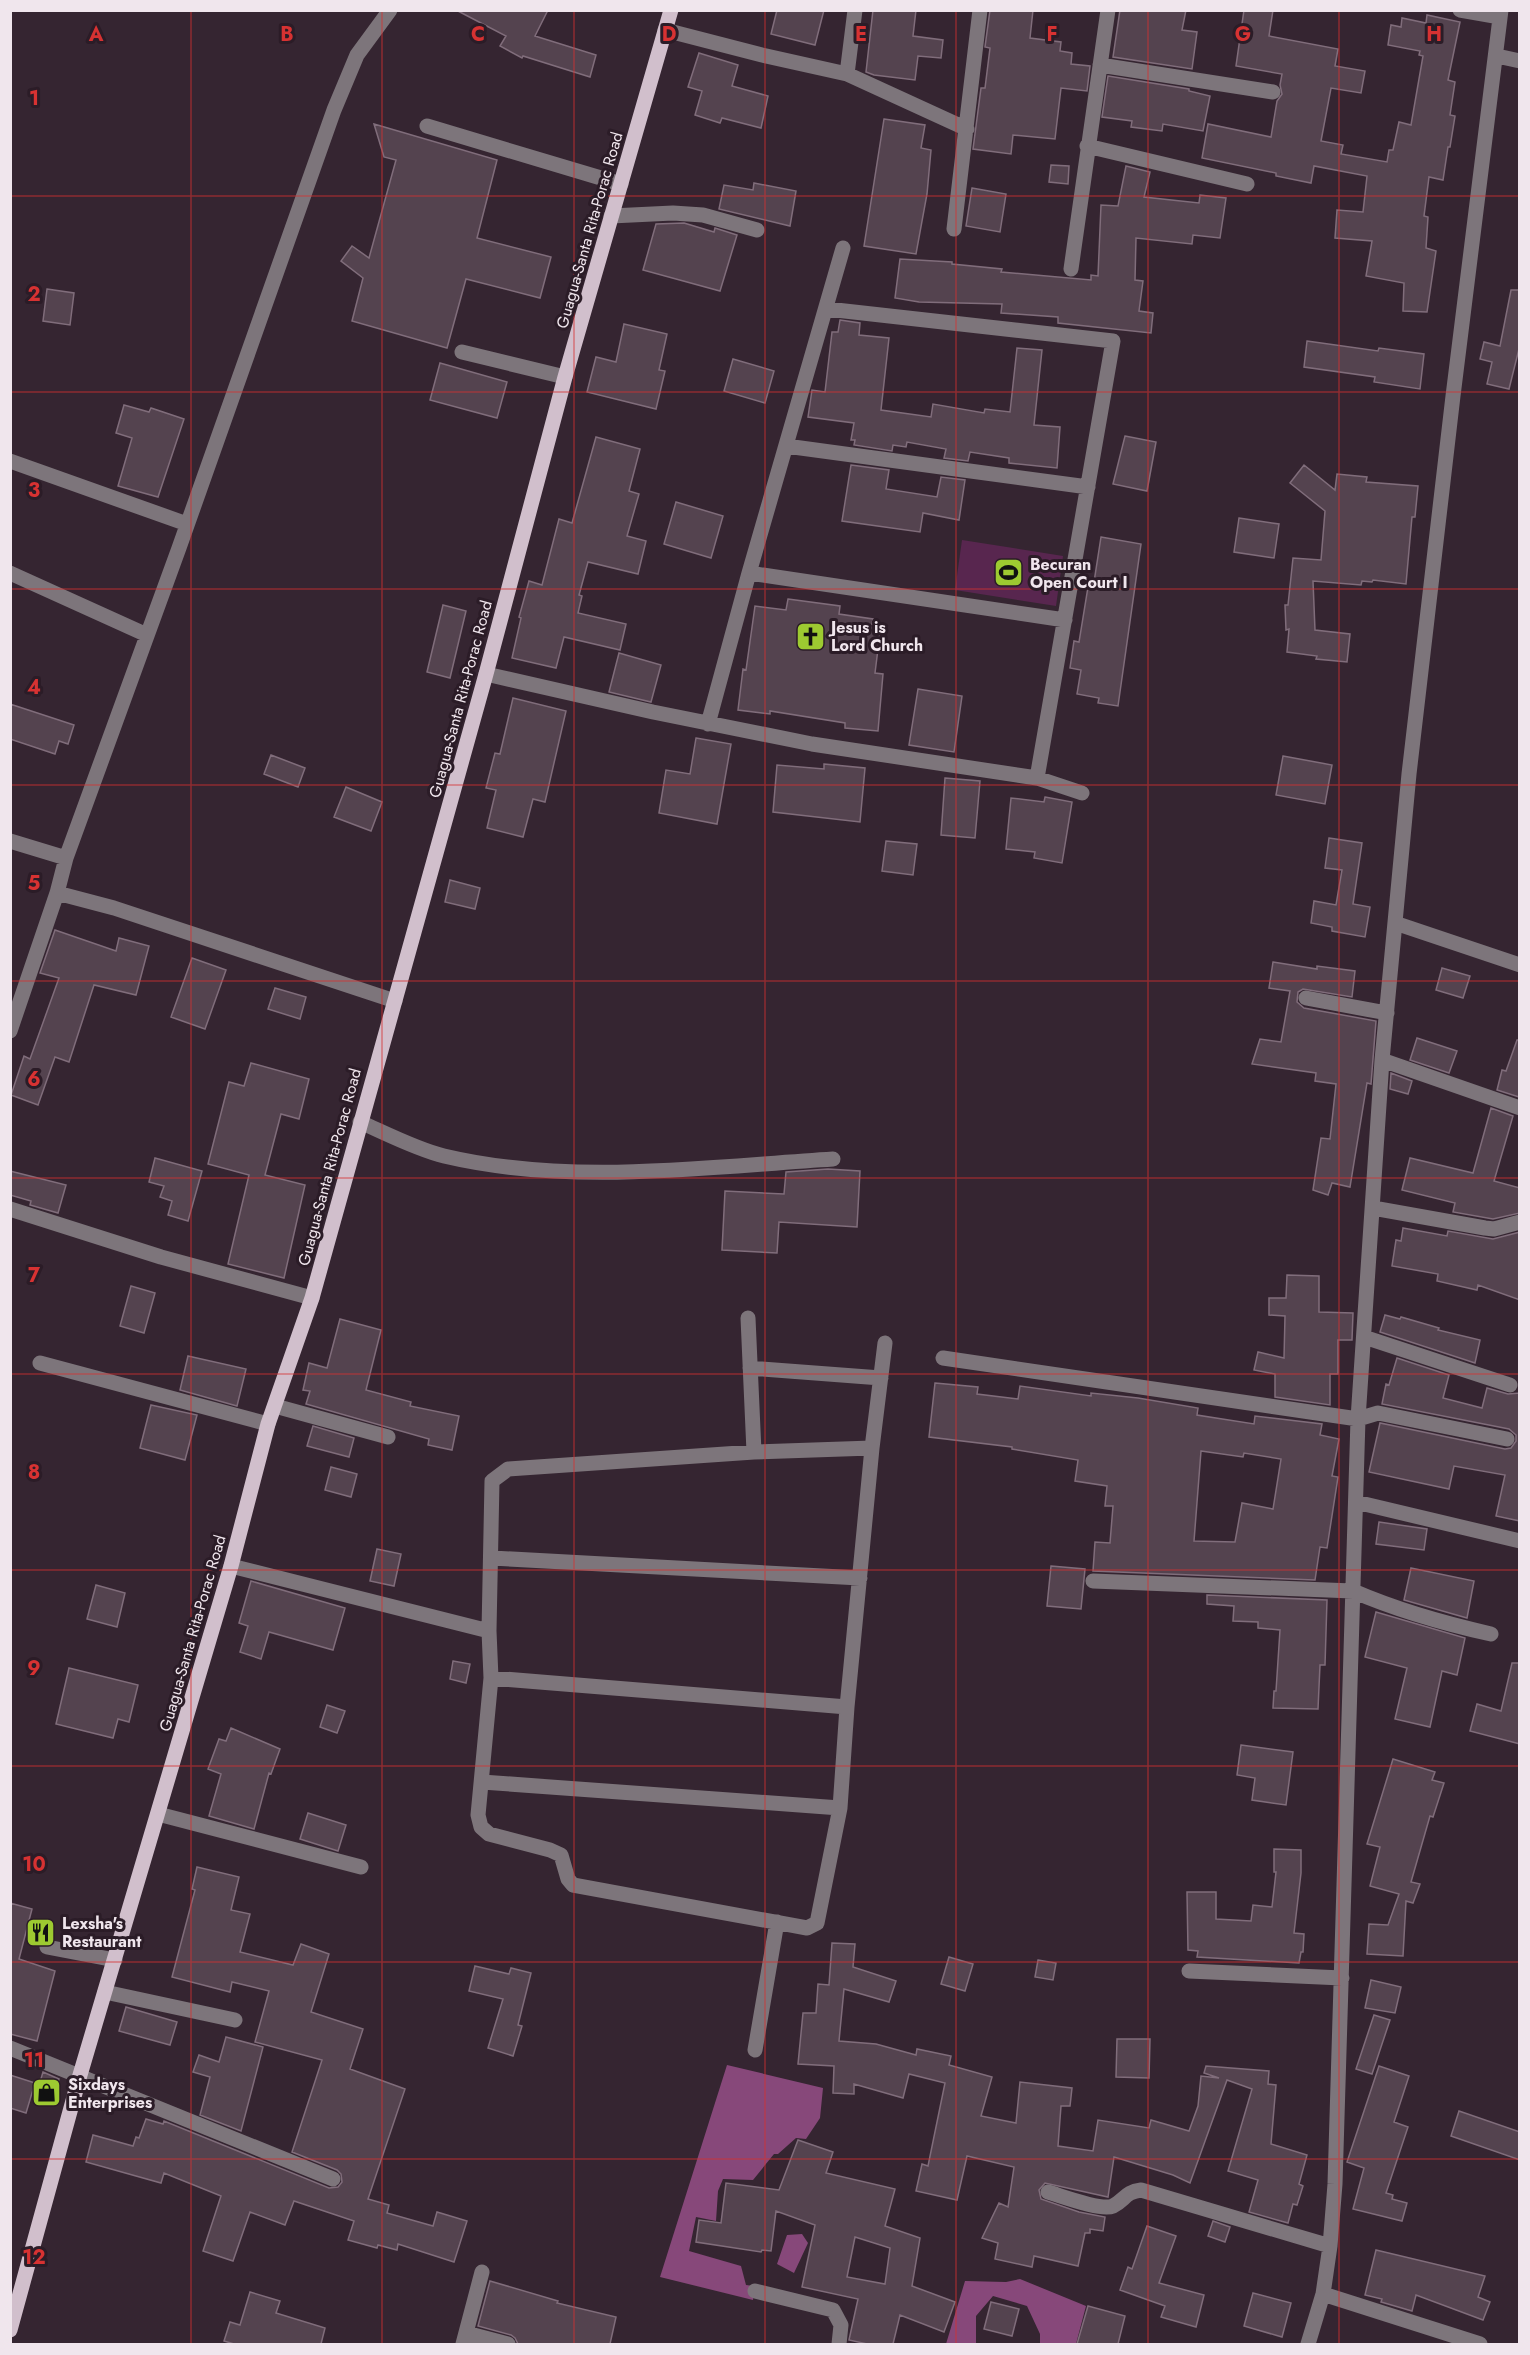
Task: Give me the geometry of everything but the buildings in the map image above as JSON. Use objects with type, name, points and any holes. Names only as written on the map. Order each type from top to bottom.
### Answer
[{"type":"main road","name":"Guagua-Santa Rita-Porac Road","points":[[10,2330],[80,2075],[231,1566],[268,1424],[312,1298],[486,674],[565,377],[671,10]]},
{"type":"street","points":[[10,1031],[57,893],[66,858],[334,110],[357,55],[390,10]]},
{"type":"street","points":[[847,74],[855,10]]},
{"type":"street","points":[[954,229],[980,10]]},
{"type":"street","points":[[1071,269],[1108,10]]},
{"type":"street","points":[[1308,2344],[1323,2294],[1335,2184],[1358,1419],[1382,1060],[1409,774],[1447,443],[1497,56],[1500,14],[1460,10]]},
{"type":"street","points":[[665,30],[762,56],[847,74],[967,129]]},
{"type":"street","points":[[1497,56],[1520,61]]},
{"type":"street","points":[[1100,64],[1274,92]]},
{"type":"street","points":[[427,126],[621,184]]},
{"type":"street","points":[[1087,146],[1247,183]]},
{"type":"street","points":[[611,216],[673,213],[703,215],[757,230]]},
{"type":"street","points":[[708,724],[843,248]]},
{"type":"street","points":[[827,309],[1113,341],[1037,778]]},
{"type":"street","points":[[462,352],[565,377]]},
{"type":"street","points":[[786,446],[1088,487]]},
{"type":"street","points":[[10,461],[187,524]]},
{"type":"street","points":[[10,573],[147,635]]},
{"type":"street","points":[[749,573],[1065,620]]},
{"type":"street","points":[[486,674],[708,724],[812,744],[1037,778],[1082,793]]},
{"type":"street","points":[[10,841],[66,858]]},
{"type":"street","points":[[57,893],[114,908],[395,1001]]},
{"type":"street","points":[[1395,923],[1520,965]]},
{"type":"street","points":[[1306,998],[1387,1012]]},
{"type":"street","points":[[1382,1060],[1520,1108]]},
{"type":"street","points":[[360,1122],[441,1156],[491,1166],[590,1174],[833,1159]]},
{"type":"street","points":[[1373,1208],[1494,1229],[1520,1222]]},
{"type":"street","points":[[10,1209],[161,1257],[312,1298]]},
{"type":"street","points":[[748,1318],[754,1452]]},
{"type":"street","points":[[1364,1337],[1510,1385]]},
{"type":"street","points":[[872,1448],[754,1452],[508,1468],[492,1481],[489,1631],[491,1678],[478,1815],[481,1827],[489,1834],[550,1850],[561,1856],[568,1879],[573,1885],[807,1928],[817,1923],[840,1808],[847,1707],[872,1448],[885,1343]]},
{"type":"street","points":[[943,1358],[1358,1419],[1378,1413],[1507,1439]]},
{"type":"street","points":[[40,1363],[268,1424]]},
{"type":"street","points":[[750,1368],[881,1378]]},
{"type":"street","points":[[274,1406],[388,1437]]},
{"type":"street","points":[[1356,1503],[1520,1540]]},
{"type":"street","points":[[492,1558],[860,1578]]},
{"type":"street","points":[[231,1566],[489,1631]]},
{"type":"street","points":[[1093,1581],[1353,1591],[1390,1607],[1432,1621],[1491,1634]]},
{"type":"street","points":[[491,1678],[847,1707]]},
{"type":"street","points":[[482,1782],[840,1808]]},
{"type":"street","points":[[158,1814],[361,1868]]},
{"type":"street","points":[[755,2050],[777,1922]]},
{"type":"street","points":[[47,1947],[115,1960]]},
{"type":"street","points":[[1189,1971],[1342,1978]]},
{"type":"street","points":[[105,1992],[236,2020]]},
{"type":"street","points":[[10,2048],[333,2179]]},
{"type":"street","points":[[1048,2193],[1102,2206],[1112,2206],[1130,2191],[1141,2190],[1330,2246]]},
{"type":"street","points":[[482,2272],[464,2339],[508,2344]]},
{"type":"street","points":[[755,2291],[833,2310],[841,2325],[839,2344]]},
{"type":"street","points":[[1323,2294],[1480,2344]]},
{"type":"shaded area","name":"Becuran Open Court I","points":[[962,540],[1063,556],[1056,606],[955,590]]},
{"type":"shaded area","points":[[727,2065],[823,2088],[820,2118],[806,2139],[796,2138],[778,2154],[774,2154],[753,2180],[723,2179],[718,2191],[716,2221],[696,2217],[689,2251],[741,2266],[746,2285],[754,2286],[753,2300],[660,2277]]},
{"type":"shaded area","points":[[802,2234],[808,2243],[794,2273],[777,2264],[787,2235]]},
{"type":"shaded area","points":[[1020,2279],[1086,2306],[1076,2344],[1040,2344],[1040,2334],[1027,2306],[993,2296],[976,2316],[976,2344],[946,2344],[965,2281],[1006,2282]]},
{"type":"place","name":"Becuran Open Court I","points":[[1009,573]]},
{"type":"place","name":"Jesus is Lord Church","points":[[810,636]]},
{"type":"place","name":"Lexsha's Restaurant","points":[[41,1932]]},
{"type":"place","name":"Sixdays Enterprises","points":[[47,2093]]}]
